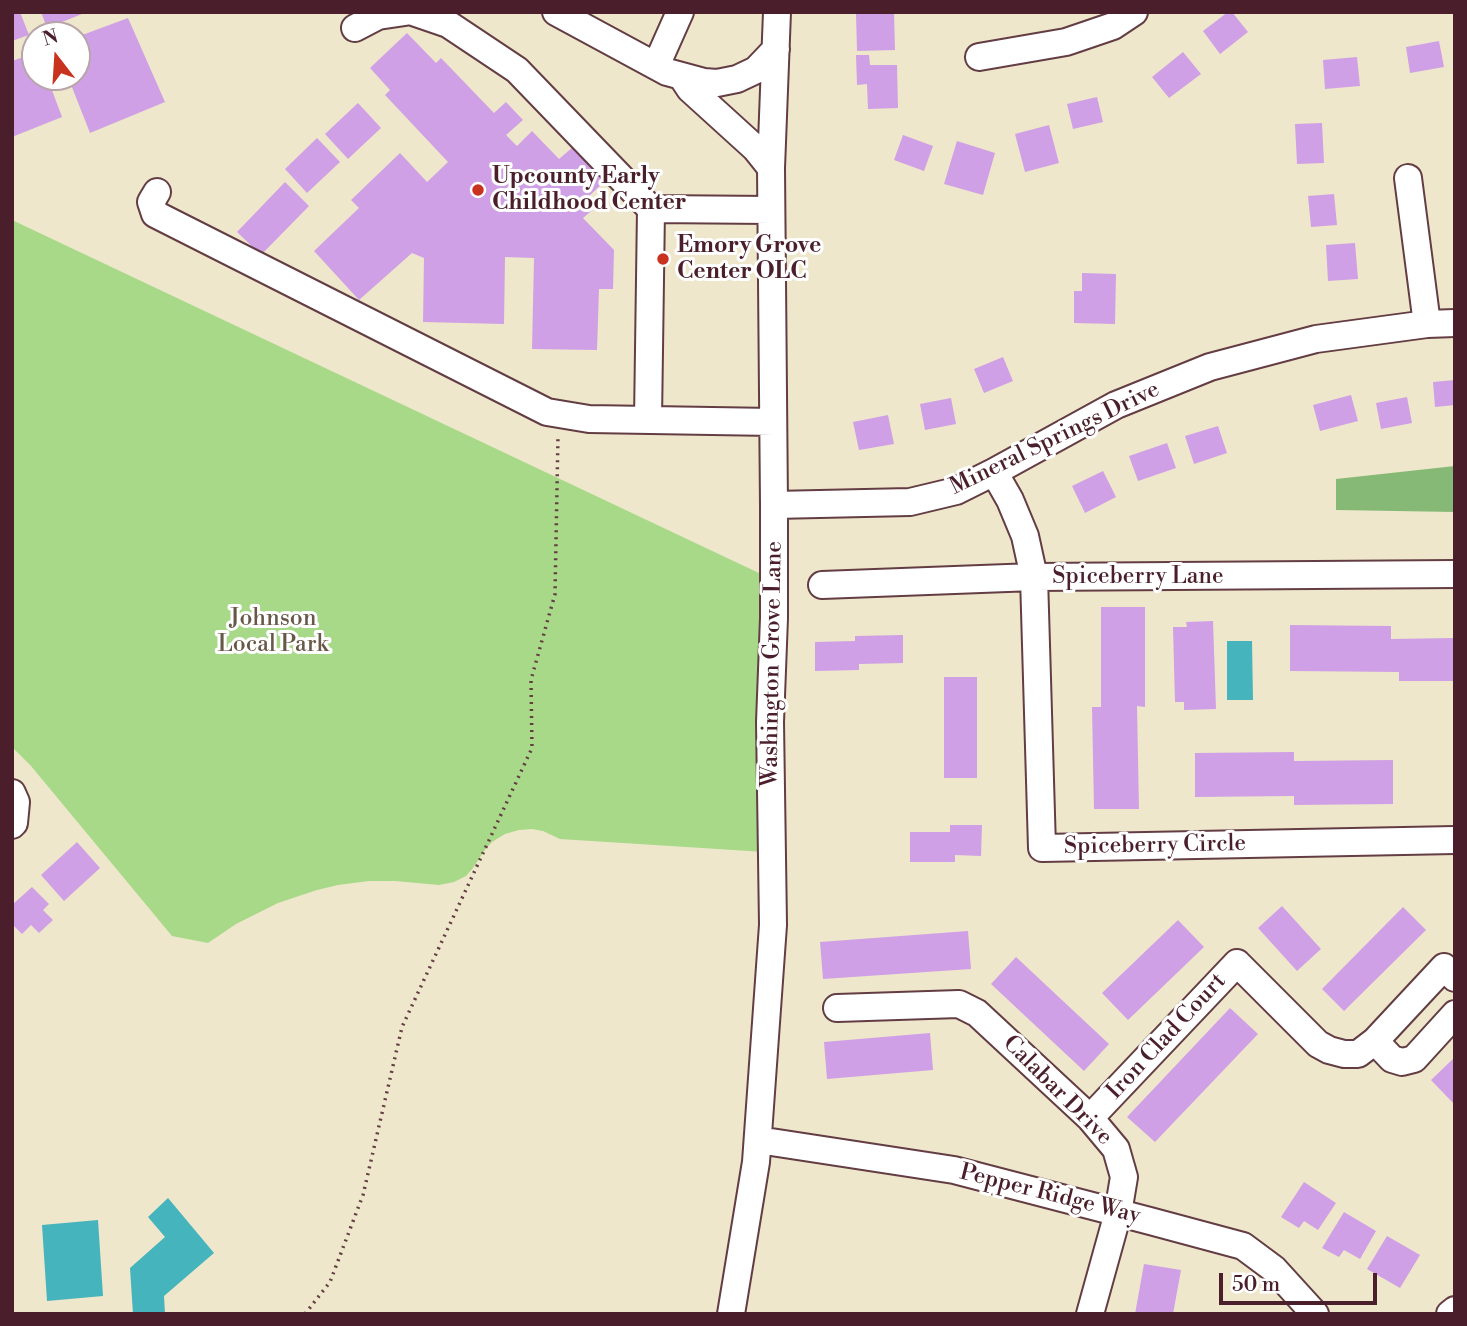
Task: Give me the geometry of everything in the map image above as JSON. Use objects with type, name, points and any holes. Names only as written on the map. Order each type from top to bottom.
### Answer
[{"type":"street","points":[[355,28],[378,16],[405,12]]},
{"type":"street","points":[[413,12],[448,24],[517,70],[651,209],[648,420]]},
{"type":"street","points":[[556,12],[656,66],[682,77],[717,83],[737,79],[756,70],[776,49]]},
{"type":"street","points":[[656,66],[680,12]]},
{"type":"street","name":"Washington Grove Lane","points":[[731,1314],[756,1162],[773,925],[770,722],[774,618],[771,168],[777,12]]},
{"type":"street","points":[[979,57],[1066,42],[1113,26],[1134,12]]},
{"type":"street","points":[[682,77],[690,89],[755,148],[771,168]]},
{"type":"street","points":[[1408,178],[1427,324]]},
{"type":"street","points":[[157,192],[151,202],[155,214],[548,412],[589,419],[773,422]]},
{"type":"street","points":[[651,209],[771,211]]},
{"type":"street","name":"Mineral Springs Drive","points":[[774,505],[909,502],[956,491],[1116,405],[1210,367],[1317,339],[1427,324],[1455,323]]},
{"type":"street","points":[[994,472],[1010,500],[1025,536],[1034,577]]},
{"type":"street","name":"Spiceberry Lane","points":[[822,585],[1034,577],[1455,574]]},
{"type":"street","name":"Spiceberry Circle","points":[[1034,577],[1042,848],[1455,840]]},
{"type":"street","points":[[12,793],[16,802],[12,825]]},
{"type":"street","name":"Iron Clad Court","points":[[1090,1118],[1237,963],[1318,1044],[1329,1050],[1358,1054],[1375,1041],[1444,967],[1455,978]]},
{"type":"street","name":"Calabar Drive","points":[[837,1008],[959,1004],[976,1013],[1090,1118],[1116,1149],[1124,1177],[1118,1213],[1090,1314]]},
{"type":"street","points":[[1375,1041],[1392,1059],[1402,1062],[1415,1059],[1455,1014]]},
{"type":"street","name":"Pepper Ridge Way","points":[[758,1140],[954,1170],[1243,1246],[1274,1269],[1315,1314]]},
{"type":"street","points":[[1450,1314],[1455,1310]]},
{"type":"path","points":[[305,1314],[330,1282],[363,1195],[402,1027],[532,748],[531,680],[555,594],[558,413]]},
{"type":"green space","name":"Johnson Local Park","points":[[12,220],[761,574],[765,852],[560,839],[543,831],[519,830],[492,842],[466,876],[454,882],[439,885],[369,881],[338,885],[278,903],[236,924],[208,943],[172,936],[31,766],[12,747]]},
{"type":"green space","points":[[1455,466],[1455,512],[1336,510],[1336,479]]},
{"type":"water","points":[[1227,641],[1252,641],[1253,700],[1227,700]]},
{"type":"water","points":[[168,1198],[214,1253],[164,1296],[165,1314],[133,1314],[130,1268],[165,1237],[148,1217]]},
{"type":"water","points":[[98,1220],[103,1296],[47,1301],[42,1225]]},
{"type":"building","points":[[12,12],[20,12],[24,21],[21,21],[21,38],[12,41]]},
{"type":"building","points":[[41,12],[87,12],[64,21],[44,21]]},
{"type":"building","points":[[894,12],[895,50],[857,51],[856,14]]},
{"type":"building","points":[[1228,12],[1232,12],[1248,32],[1220,54],[1203,31]]},
{"type":"building","points":[[128,18],[165,102],[90,133],[74,91],[91,91],[91,32]]},
{"type":"building","name":"Upcounty Early Childhood Center","points":[[407,33],[436,63],[441,58],[494,113],[506,102],[523,120],[506,135],[517,146],[532,131],[559,159],[573,147],[605,181],[587,198],[596,207],[583,218],[614,250],[613,289],[599,289],[597,350],[532,349],[534,258],[505,257],[504,324],[423,322],[424,258],[412,253],[359,300],[314,251],[359,208],[351,200],[400,153],[427,182],[448,162],[385,95],[390,90],[370,68]]},
{"type":"building","points":[[1439,41],[1444,67],[1410,73],[1406,47]]},
{"type":"building","points":[[1183,52],[1201,74],[1169,98],[1152,77]]},
{"type":"building","points":[[856,55],[869,55],[870,65],[897,65],[898,108],[868,109],[867,84],[857,85]]},
{"type":"building","points":[[1357,57],[1360,86],[1325,89],[1323,60]]},
{"type":"building","points":[[21,58],[21,91],[52,91],[62,117],[12,137],[12,61]]},
{"type":"building","points":[[1097,97],[1103,122],[1073,129],[1067,104]]},
{"type":"building","points":[[358,103],[381,128],[348,159],[325,134]]},
{"type":"building","points":[[1322,123],[1324,163],[1297,164],[1295,124]]},
{"type":"building","points":[[1049,125],[1059,163],[1025,172],[1015,134]]},
{"type":"building","points":[[903,135],[933,146],[924,171],[894,160]]},
{"type":"building","points":[[317,138],[340,162],[307,193],[285,169]]},
{"type":"building","points":[[957,141],[995,153],[983,195],[944,184]]},
{"type":"building","points":[[285,182],[309,206],[261,255],[237,232]]},
{"type":"building","points":[[1334,194],[1337,225],[1311,227],[1308,196]]},
{"type":"building","points":[[1355,243],[1358,279],[1328,281],[1326,245]]},
{"type":"building","points":[[1082,273],[1116,274],[1115,324],[1074,323],[1074,291],[1082,291]]},
{"type":"building","points":[[1003,357],[1013,381],[984,393],[974,369]]},
{"type":"building","points":[[1455,380],[1455,405],[1435,407],[1433,382]]},
{"type":"building","points":[[1351,395],[1358,421],[1320,431],[1313,405]]},
{"type":"building","points":[[1407,397],[1412,423],[1381,429],[1376,403]]},
{"type":"building","points":[[951,398],[956,424],[925,430],[920,404]]},
{"type":"building","points":[[888,415],[894,444],[859,450],[853,422]]},
{"type":"building","points":[[1218,426],[1227,453],[1194,464],[1185,436]]},
{"type":"building","points":[[1167,443],[1176,468],[1138,481],[1129,456]]},
{"type":"building","points":[[1103,471],[1116,497],[1085,513],[1072,486]]},
{"type":"building","points":[[1101,607],[1145,607],[1145,707],[1137,706],[1139,809],[1094,809],[1092,707],[1101,707]]},
{"type":"building","points":[[1213,621],[1216,709],[1184,710],[1184,702],[1175,702],[1173,627],[1187,627],[1186,622]]},
{"type":"building","points":[[1290,625],[1391,626],[1391,639],[1455,638],[1455,681],[1399,681],[1399,672],[1290,671]]},
{"type":"building","points":[[903,635],[903,663],[859,664],[859,670],[815,671],[815,642],[855,641],[855,636]]},
{"type":"building","points":[[944,677],[977,677],[977,778],[944,778]]},
{"type":"building","points":[[1294,752],[1294,761],[1393,760],[1393,804],[1294,805],[1294,796],[1195,797],[1195,753]]},
{"type":"building","points":[[950,825],[982,825],[981,856],[955,855],[955,862],[910,862],[910,832],[950,832]]},
{"type":"building","points":[[77,842],[100,868],[64,901],[41,875]]},
{"type":"building","points":[[32,887],[49,904],[43,910],[53,920],[39,933],[31,925],[22,934],[12,924],[12,905]]},
{"type":"building","points":[[1282,906],[1321,949],[1297,971],[1258,928]]},
{"type":"building","points":[[1403,907],[1426,930],[1344,1011],[1322,989]]},
{"type":"building","points":[[1178,920],[1204,947],[1128,1020],[1102,993]]},
{"type":"building","points":[[968,931],[971,969],[823,979],[820,942]]},
{"type":"building","points":[[1016,957],[1109,1044],[1084,1071],[991,984]]},
{"type":"building","points":[[1230,1008],[1258,1034],[1155,1142],[1127,1117]]},
{"type":"building","points":[[930,1033],[933,1070],[827,1079],[824,1042]]},
{"type":"building","points":[[1455,1057],[1455,1105],[1431,1080]]},
{"type":"building","points":[[1304,1182],[1336,1203],[1318,1230],[1304,1221],[1299,1228],[1281,1217]]},
{"type":"building","points":[[1344,1212],[1376,1231],[1360,1259],[1344,1250],[1339,1257],[1322,1248]]},
{"type":"building","points":[[1387,1236],[1420,1255],[1400,1288],[1367,1269]]},
{"type":"building","points":[[1144,1264],[1181,1270],[1173,1314],[1135,1314]]},
{"type":"place","name":"Upcounty Early Childhood Center","points":[[478,190]]},
{"type":"place","name":"Emory Grove Center OLC","points":[[663,259]]}]
